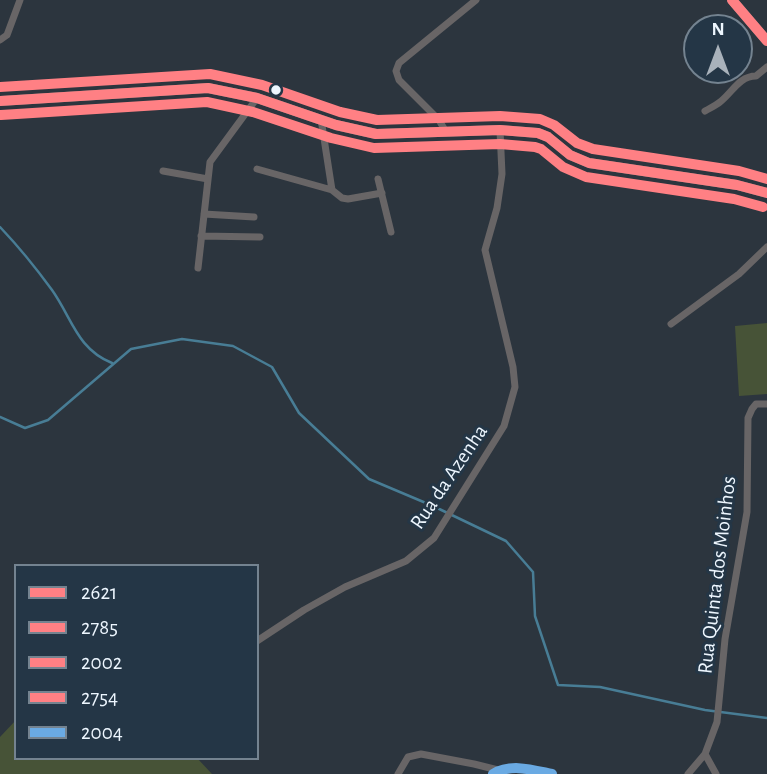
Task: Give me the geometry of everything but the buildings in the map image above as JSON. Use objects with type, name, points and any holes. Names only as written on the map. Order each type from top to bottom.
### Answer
[{"type":"main road","points":[[732,0],[767,41]]},
{"type":"main road","points":[[0,101],[208,88],[257,98],[336,125],[376,134],[500,130],[538,133],[548,137],[570,155],[589,163],[737,185],[767,193]]},
{"type":"street","points":[[0,40],[6,35],[20,0]]},
{"type":"street","points":[[446,132],[439,120],[399,80],[396,71],[399,63],[476,0]]},
{"type":"street","points":[[705,111],[721,102],[743,79],[756,76],[767,66]]},
{"type":"street","points":[[198,268],[210,162],[257,98]]},
{"type":"street","points":[[321,119],[332,190]]},
{"type":"street","name":"Rua da Azenha","points":[[259,640],[345,587],[406,561],[433,538],[504,426],[515,387],[513,367],[485,250],[497,208],[502,174],[500,130]]},
{"type":"street","points":[[257,169],[332,190],[342,198],[382,192]]},
{"type":"street","points":[[163,171],[208,179]]},
{"type":"street","points":[[378,179],[391,232]]},
{"type":"street","points":[[204,214],[254,217]]},
{"type":"street","points":[[201,236],[260,237]]},
{"type":"street","points":[[671,324],[739,274],[767,247]]},
{"type":"street","name":"Rua Quinta dos Moinhos","points":[[688,774],[705,754],[717,722],[725,639],[747,512],[748,418],[756,404],[767,404]]},
{"type":"street","points":[[398,774],[408,757],[421,754],[474,764],[495,772],[519,769],[552,774]]},
{"type":"street","points":[[705,754],[716,774]]},
{"type":"green space","points":[[767,323],[767,394],[739,396],[735,326]]},
{"type":"green space","points":[[14,722],[14,760],[199,760],[212,774],[0,774],[0,737]]},
{"type":"waterway","points":[[0,227],[52,290],[83,341],[100,357],[112,363]]},
{"type":"waterway","points":[[0,417],[25,428],[48,420],[131,349],[182,339],[233,346],[272,367],[299,413],[369,479],[506,541],[533,572],[535,616],[558,685],[600,687],[705,710],[767,718]]},
{"type":"transit line","name":"2754","points":[[732,0],[767,41]]},
{"type":"transit line","name":"2002","points":[[0,87],[210,74],[262,85],[340,112],[377,120],[500,116],[540,119],[554,125],[577,143],[593,149],[739,171],[767,179]]},
{"type":"transit line","name":"2621","points":[[0,101],[208,88],[257,98],[336,125],[376,134],[500,130],[538,133],[548,137],[570,155],[589,163],[737,185],[767,193]]},
{"type":"transit line","name":"2785","points":[[1,115],[207,102],[253,112],[331,138],[374,148],[500,144],[535,147],[563,167],[586,177],[734,199],[763,207]]},
{"type":"transit line","name":"2004","points":[[493,774],[515,768],[552,774]]}]
